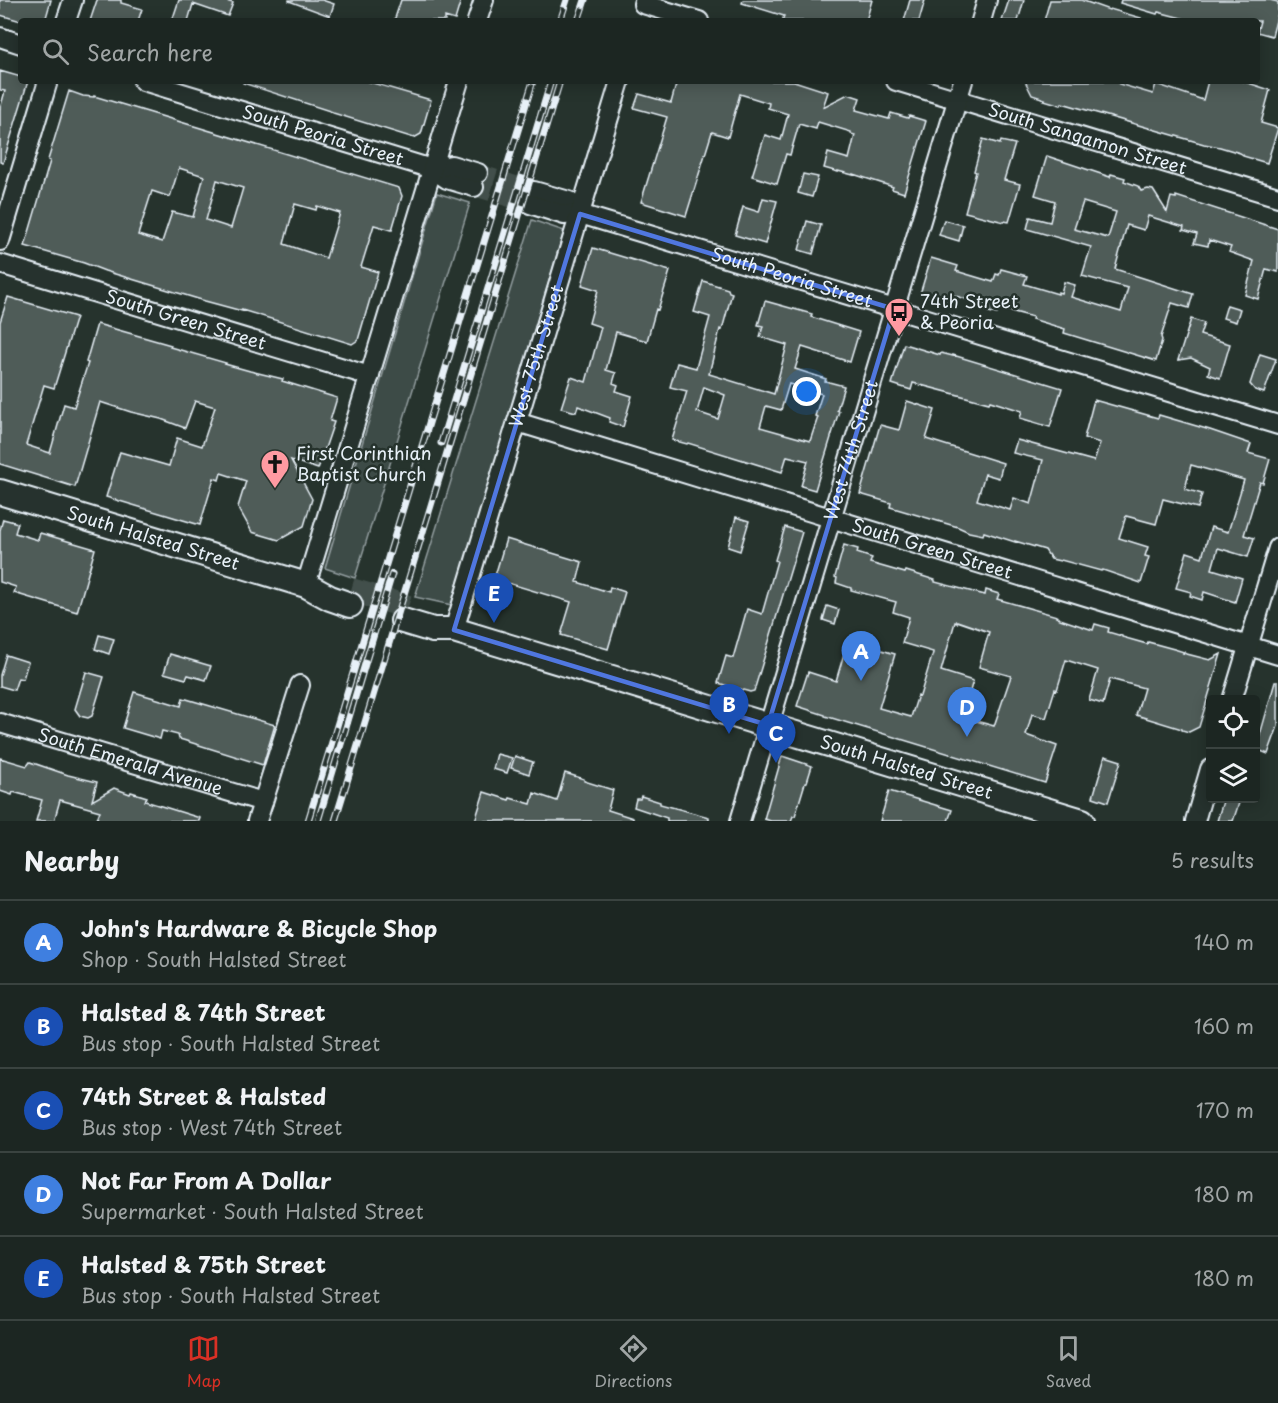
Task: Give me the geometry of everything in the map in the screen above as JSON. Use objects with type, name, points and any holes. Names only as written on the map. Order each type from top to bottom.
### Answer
[{"type":"main road","name":"South Halsted Street","points":[[0,492],[306,585],[334,585],[350,597]]},
{"type":"main road","name":"South Halsted Street","points":[[405,614],[437,616],[454,630],[1082,821]]},
{"type":"street","points":[[67,18],[73,0]]},
{"type":"street","points":[[478,18],[484,0]]},
{"type":"street","points":[[982,18],[987,0]]},
{"type":"street","points":[[642,8],[686,18]]},
{"type":"street","points":[[0,37],[18,43]]},
{"type":"street","points":[[0,241],[47,84]]},
{"type":"street","name":"South Peoria Street","points":[[153,84],[432,169],[451,165],[476,180]]},
{"type":"street","points":[[306,585],[458,84]]},
{"type":"street","name":"West 75th Street","points":[[454,630],[619,84]]},
{"type":"street","name":"South Sangamon Street","points":[[906,84],[1278,197]]},
{"type":"street","name":"West 74th Street","points":[[740,821],[962,84]]},
{"type":"street","name":"South Peoria Street","points":[[532,198],[569,201],[580,214],[1278,425]]},
{"type":"street","name":"South Green Street","points":[[0,264],[370,376]]},
{"type":"street","name":"South Green Street","points":[[517,422],[1278,655]]},
{"type":"street","points":[[1233,695],[1278,548]]},
{"type":"street","points":[[257,821],[300,685]]},
{"type":"street","name":"South Emerald Avenue","points":[[0,723],[263,802]]},
{"type":"street","points":[[1195,821],[1206,783]]},
{"type":"highlighted area","points":[[580,214],[894,309],[768,725],[454,630]]},
{"type":"shaded area","points":[[437,193],[470,203],[355,578],[325,568]]},
{"type":"shaded area","points":[[532,220],[564,231],[452,605],[415,597]]},
{"type":"building","points":[[0,0],[51,0],[46,18],[18,18],[18,20],[0,15]]},
{"type":"building","points":[[97,0],[121,0],[121,3],[142,9],[139,18],[91,18]]},
{"type":"building","points":[[179,0],[223,0],[233,3],[228,16],[193,4],[189,18],[173,18]]},
{"type":"building","points":[[289,0],[322,0],[334,4],[330,16]]},
{"type":"building","points":[[401,0],[461,0],[456,18],[395,18]]},
{"type":"building","points":[[743,0],[872,0],[867,18],[783,18],[784,16],[742,3]]},
{"type":"building","points":[[910,0],[925,0],[920,18],[905,18]]},
{"type":"building","points":[[1009,0],[1024,0],[1019,18],[1003,18]]},
{"type":"building","points":[[1050,0],[1081,0],[1141,18],[1045,18]]},
{"type":"building","points":[[1121,0],[1270,0],[1278,2],[1278,13],[1272,36],[1260,33],[1260,18],[1181,18],[1158,12],[1157,14],[1120,3]]},
{"type":"building","points":[[0,71],[18,76],[18,84],[27,84],[3,163],[0,162],[0,109],[5,91],[0,90]]},
{"type":"building","points":[[246,84],[376,84],[431,100],[421,134],[414,138]]},
{"type":"building","points":[[676,84],[803,84],[828,92],[823,107],[848,94],[860,98],[856,110],[889,119],[891,113],[926,121],[904,193],[853,174],[824,168],[828,153],[849,159],[855,135],[818,122],[816,129],[799,124],[790,155],[786,154],[777,184],[752,176],[765,135],[781,140],[788,114],[768,108],[769,103],[740,94],[728,137],[712,132],[686,216],[641,202],[667,117],[634,108],[639,94],[671,103]]},
{"type":"building","points":[[1026,84],[1119,84],[1153,94],[1156,84],[1203,100],[1207,84],[1251,84],[1270,90],[1261,123],[1278,128],[1267,163],[1220,147],[1062,103],[1061,105],[1032,95]]},
{"type":"building","points":[[69,91],[83,96],[94,96],[399,188],[402,196],[392,230],[374,225],[361,267],[378,272],[358,340],[352,344],[25,246],[50,161],[48,160]],"holes":[[[179,168],[204,176],[193,217],[172,212],[162,242],[138,235],[152,191],[170,197]],[[217,180],[243,188],[231,228],[206,220]],[[295,204],[316,210],[317,206],[340,213],[326,258],[284,244]]]},
{"type":"building","points":[[983,139],[1000,144],[1001,141],[1015,144],[1004,180],[1020,184],[1009,222],[965,212]]},
{"type":"building","points":[[1047,156],[1110,177],[1111,174],[1125,178],[1124,181],[1138,186],[1141,191],[1153,190],[1167,212],[1171,197],[1176,198],[1176,196],[1278,229],[1278,272],[1266,269],[1258,299],[1245,295],[1254,261],[1229,252],[1231,247],[1209,240],[1208,246],[1194,243],[1197,234],[1183,230],[1184,227],[1148,216],[1144,230],[1127,225],[1115,269],[1193,294],[1189,308],[1172,303],[1156,361],[1064,333],[1065,329],[1032,319],[1033,317],[999,308],[997,314],[985,311],[987,305],[952,295],[949,303],[920,294],[931,258],[958,266],[956,271],[993,282],[1001,269],[1027,276],[1024,284],[1058,294],[1058,292],[1061,293],[1064,282],[1075,285],[1071,297],[1121,312],[1128,288],[1082,276],[1091,247],[1027,229],[1030,217],[1050,222],[1055,201],[1035,195]],"holes":[[[1083,202],[1116,212],[1108,238],[1074,229]]]},
{"type":"building","points":[[803,174],[818,177],[812,197],[798,193]]},
{"type":"building","points":[[763,198],[777,201],[765,244],[735,235],[743,207],[759,212]]},
{"type":"building","points":[[944,220],[963,225],[959,241],[939,235]]},
{"type":"building","points":[[807,221],[821,225],[813,254],[799,250]]},
{"type":"building","points":[[593,248],[670,271],[647,341],[616,332],[606,370],[616,373],[613,383],[618,385],[616,391],[632,396],[623,427],[609,422],[610,418],[578,406],[576,412],[561,408],[571,377],[586,382],[601,327],[589,323],[598,290],[582,285]]},
{"type":"building","points":[[703,281],[728,289],[732,293],[709,374],[774,394],[787,345],[760,337],[763,326],[758,325],[765,301],[812,314],[811,317],[859,332],[850,362],[802,347],[795,369],[844,386],[837,410],[839,411],[815,490],[801,486],[808,461],[787,456],[782,472],[672,440],[687,391],[670,387],[677,363],[696,368],[710,317],[694,312]],"holes":[[[789,384],[822,394],[815,416],[818,417],[810,441],[760,427],[766,406],[781,410]],[[704,387],[725,395],[718,419],[697,412]]]},
{"type":"building","points":[[8,297],[76,317],[54,388],[44,385],[26,445],[50,453],[64,404],[74,407],[97,324],[171,345],[170,347],[225,364],[283,379],[282,381],[337,398],[330,421],[334,422],[318,469],[291,460],[312,499],[304,526],[279,540],[252,532],[238,507],[246,481],[221,473],[219,480],[214,478],[200,525],[106,497],[120,452],[169,466],[177,438],[202,446],[215,407],[195,401],[185,428],[100,402],[75,487],[0,464],[0,322]]},
{"type":"building","points":[[1227,305],[1240,309],[1236,322],[1223,318]]},
{"type":"building","points":[[1191,319],[1204,323],[1200,335],[1230,344],[1220,378],[1208,374],[1210,367],[1191,358],[1178,360]]},
{"type":"building","points":[[904,344],[940,355],[941,353],[953,355],[1062,388],[1050,427],[1020,418],[1022,411],[990,401],[989,403],[913,383],[911,390],[892,384]]},
{"type":"building","points":[[1260,354],[1276,359],[1264,393],[1255,390],[1250,384]]},
{"type":"building","points":[[1094,400],[1210,430],[1251,444],[1248,453],[1270,459],[1263,483],[1260,482],[1244,535],[1254,538],[1248,557],[1218,548],[1212,569],[1242,578],[1235,602],[1204,592],[1202,600],[1190,596],[1191,592],[1176,588],[1187,552],[1202,557],[1211,527],[1228,532],[1244,480],[1191,465],[1185,489],[1202,494],[1198,508],[1163,499],[1156,524],[1126,516],[1119,538],[1148,547],[1145,556],[1149,557],[1141,583],[1103,570],[1051,559],[1045,550],[984,532],[983,535],[969,532],[890,507],[891,503],[860,494],[880,425],[899,430],[907,401],[935,410],[926,439],[1003,463],[999,478],[985,474],[977,500],[1010,510],[1014,498],[1031,504],[1043,460],[1013,453],[1017,440],[1094,461],[1100,443],[1084,438]]},
{"type":"building","points":[[736,517],[749,521],[740,551],[728,547]]},
{"type":"building","points":[[3,519],[18,523],[15,533],[38,540],[40,533],[95,549],[77,612],[14,593],[16,587],[0,582],[0,530]]},
{"type":"building","points":[[785,527],[802,532],[754,691],[750,692],[718,683],[726,656],[733,658],[747,609],[762,614]]},
{"type":"building","points":[[506,539],[582,562],[577,582],[609,592],[610,587],[625,592],[608,649],[561,635],[571,602],[494,579]]},
{"type":"building","points":[[844,545],[858,549],[857,553],[872,558],[870,563],[905,573],[906,571],[935,580],[935,582],[985,595],[986,590],[999,594],[997,599],[1057,616],[1093,630],[1095,624],[1109,628],[1108,632],[1122,637],[1210,660],[1221,654],[1209,695],[1206,695],[1206,704],[1199,727],[1189,732],[1136,715],[1144,688],[1110,679],[1103,704],[1089,700],[1098,670],[1066,660],[1046,718],[1032,714],[1026,735],[1057,746],[1045,783],[797,706],[808,672],[836,681],[848,640],[895,654],[879,708],[911,717],[918,695],[920,696],[933,652],[902,643],[909,617],[893,612],[896,602],[851,590],[851,588],[836,583],[837,578],[835,577]],"holes":[[[955,622],[989,632],[979,667],[1011,676],[994,726],[962,717],[973,681],[941,671]]]},
{"type":"building","points":[[827,606],[839,610],[835,624],[823,620]]},
{"type":"building","points":[[99,635],[114,639],[109,654],[95,649]]},
{"type":"building","points":[[170,654],[211,666],[206,680],[188,675],[186,679],[164,673]]},
{"type":"building","points":[[6,655],[28,662],[23,679],[18,678],[14,690],[0,686],[0,675]]},
{"type":"building","points":[[86,672],[104,677],[92,716],[88,718],[80,716],[75,709]]},
{"type":"building","points":[[1275,682],[1278,682],[1278,726],[1268,754],[1260,751],[1260,735]]},
{"type":"building","points":[[134,692],[181,706],[183,698],[275,725],[263,765],[179,739],[178,735],[162,731],[160,739],[123,728]]},
{"type":"building","points":[[497,754],[512,758],[507,773],[493,769]]},
{"type":"building","points":[[515,756],[533,762],[529,774],[511,768]]},
{"type":"building","points":[[782,756],[812,766],[795,816],[791,821],[771,821],[764,819]]},
{"type":"building","points":[[1105,756],[1121,761],[1108,802],[1093,797]]},
{"type":"building","points":[[0,758],[27,766],[30,762],[97,782],[92,801],[114,788],[147,797],[145,801],[200,818],[199,821],[96,821],[100,811],[60,800],[54,821],[36,821],[42,800],[0,791]]},
{"type":"building","points":[[565,773],[613,790],[608,810],[633,818],[633,821],[475,821],[484,792],[531,804],[534,793],[557,801]]},
{"type":"building","points":[[889,791],[952,810],[948,821],[880,821]]},
{"type":"building","points":[[641,796],[660,802],[660,804],[709,817],[709,821],[667,821],[667,818],[634,807],[636,799],[640,799]]},
{"type":"building","points":[[1222,803],[1239,803],[1233,821],[1217,821]]},
{"type":"tunnel","points":[[478,173],[534,191]]},
{"type":"tunnel","points":[[474,187],[530,204]]},
{"type":"tunnel","points":[[351,590],[408,607]]},
{"type":"railway","points":[[561,18],[567,0]]},
{"type":"railway","points":[[579,18],[585,0]]},
{"type":"railway","points":[[308,821],[532,84]]},
{"type":"railway","points":[[441,443],[550,84]]},
{"type":"railway","points":[[335,821],[559,84]]},
{"type":"railway","points":[[318,821],[392,574]]},
{"type":"place","name":"74th Street & Peoria","points":[[899,338]]},
{"type":"place","name":"First Corinthian Baptist Church","points":[[275,490]]},
{"type":"place","name":"Halsted & 75th Street","points":[[494,623]]},
{"type":"place","name":"John's Hardware & Bicycle Shop","points":[[861,681]]},
{"type":"place","name":"Halsted & 74th Street","points":[[729,734]]},
{"type":"place","name":"Not Far From A Dollar","points":[[967,737]]},
{"type":"place","name":"74th Street & Halsted","points":[[776,763]]}]
